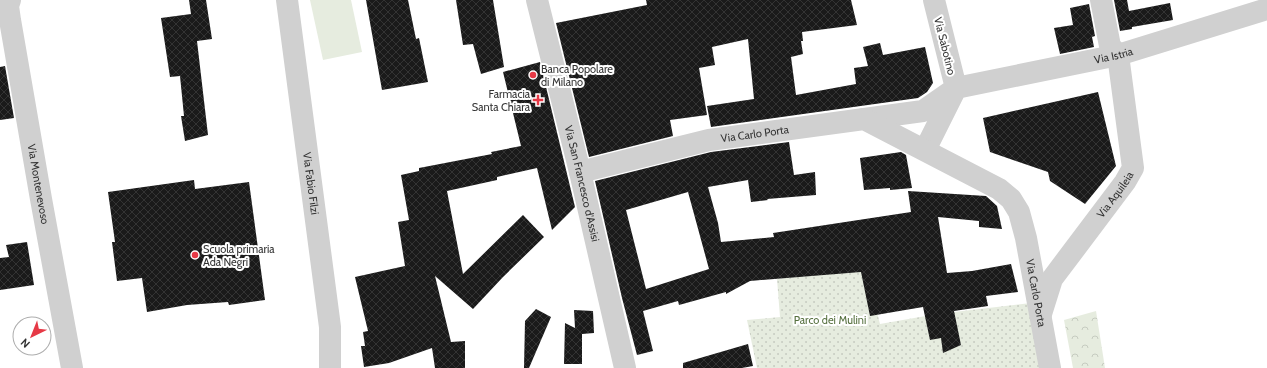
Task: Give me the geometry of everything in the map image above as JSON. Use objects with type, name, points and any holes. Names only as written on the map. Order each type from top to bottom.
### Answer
[{"type":"street","points":[[0,1],[4,0]]},
{"type":"street","name":"Via Montenevoso","points":[[10,0],[8,6],[12,34],[72,368]]},
{"type":"street","name":"Via Fabio Filzi","points":[[287,0],[330,327],[330,368]]},
{"type":"street","name":"Via San Francesco d'Assisi","points":[[537,0],[580,172],[626,368]]},
{"type":"street","name":"Via Sabotino","points":[[864,119],[923,111],[956,88],[934,0]]},
{"type":"street","points":[[1101,0],[1110,46],[1118,55]]},
{"type":"street","name":"Via Istria","points":[[956,88],[1118,55],[1267,9]]},
{"type":"street","name":"Via Aquileia","points":[[1040,317],[1052,279],[1125,182],[1133,168],[1118,55]]},
{"type":"street","points":[[925,150],[956,88]]},
{"type":"street","name":"Via Carlo Porta","points":[[580,172],[709,140],[864,119],[999,188],[1011,199],[1018,212],[1026,238],[1050,368]]},
{"type":"green space","points":[[310,0],[351,0],[362,52],[323,60]]},
{"type":"green space","name":"Parco dei Mulini","points":[[865,264],[880,324],[937,314],[1031,303],[1043,368],[757,368],[747,320],[780,317],[777,279],[837,272]]},
{"type":"green space","points":[[1096,311],[1105,368],[1073,368],[1064,320]]},
{"type":"building","points":[[189,0],[206,0],[212,39],[197,41],[208,135],[185,141],[181,116],[184,116],[180,76],[170,77],[161,18],[191,14]]},
{"type":"building","points":[[366,0],[408,0],[416,39],[419,38],[428,82],[382,90]]},
{"type":"building","points":[[456,0],[493,0],[504,67],[481,74],[473,44],[463,45]]},
{"type":"building","points":[[646,0],[851,0],[857,25],[802,32],[803,41],[801,41],[803,54],[791,57],[796,95],[856,84],[854,68],[868,66],[863,47],[880,43],[883,55],[925,47],[933,83],[927,92],[918,98],[711,127],[707,106],[754,99],[748,39],[712,47],[715,65],[699,68],[707,115],[670,120],[673,136],[589,157],[556,23],[647,5]]},
{"type":"building","points":[[1114,0],[1127,0],[1129,11],[1170,3],[1173,20],[1132,27],[1132,29],[1120,31]]},
{"type":"building","points":[[1089,4],[1095,36],[1092,37],[1094,47],[1060,54],[1054,28],[1073,25],[1070,8]]},
{"type":"building","points":[[540,62],[575,207],[552,230],[537,168],[497,177],[497,180],[447,191],[463,274],[523,215],[544,237],[473,309],[435,276],[451,342],[465,341],[465,368],[435,368],[432,348],[389,363],[364,367],[361,346],[365,346],[363,332],[368,331],[355,277],[405,266],[398,222],[409,220],[401,175],[419,171],[419,168],[492,154],[491,152],[521,146],[503,72]]},
{"type":"building","points":[[5,66],[14,118],[0,120],[0,67]]},
{"type":"building","points":[[1098,92],[1116,166],[1085,204],[1050,181],[1048,172],[990,152],[983,118]]},
{"type":"building","points":[[789,142],[794,175],[815,172],[816,195],[767,199],[768,200],[751,202],[748,180],[708,187],[718,223],[721,242],[774,237],[773,233],[911,212],[908,191],[986,196],[997,206],[1002,229],[979,227],[979,221],[938,217],[947,273],[972,271],[1011,264],[1018,292],[986,296],[988,306],[954,311],[961,345],[943,353],[941,338],[930,340],[923,307],[870,316],[861,272],[750,281],[726,294],[726,292],[679,305],[678,301],[643,311],[653,351],[637,355],[622,298],[595,181],[711,152]],"holes":[[[688,192],[709,269],[646,289],[626,210]]]},
{"type":"building","points":[[901,152],[906,155],[912,188],[864,190],[860,158]]},
{"type":"building","points":[[194,180],[195,189],[249,182],[265,300],[229,305],[228,302],[187,305],[147,312],[142,278],[117,281],[112,242],[115,242],[108,192]]},
{"type":"building","points":[[27,242],[34,285],[0,290],[0,258],[9,257],[6,245]]},
{"type":"building","points":[[536,309],[551,317],[529,368],[524,368],[525,321]]},
{"type":"building","points":[[574,310],[593,311],[594,333],[582,334],[582,364],[564,364],[565,323],[575,328]]},
{"type":"building","points":[[748,344],[753,366],[742,368],[683,368],[683,363]]},
{"type":"place","name":"Banca Popolare di Milano","points":[[533,75]]},
{"type":"place","name":"Farmacia Santa Chiara","points":[[538,100]]},
{"type":"place","name":"Scuola primaria Ada Negri","points":[[195,255]]}]
